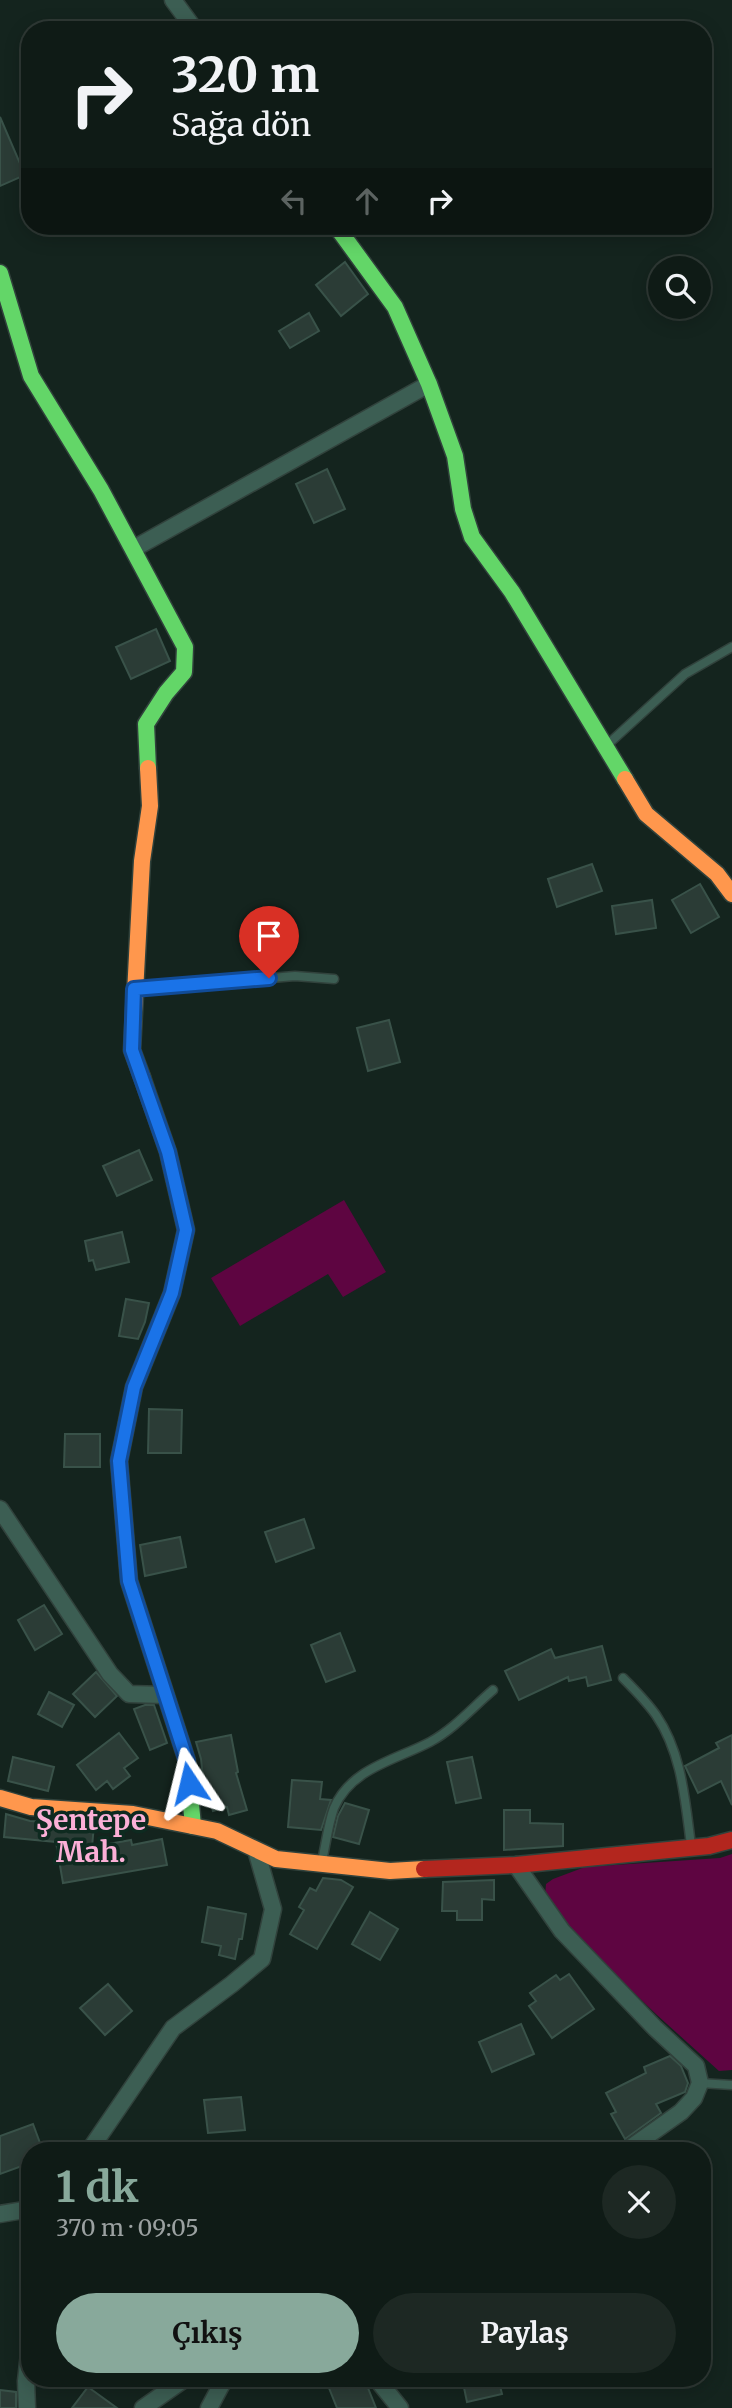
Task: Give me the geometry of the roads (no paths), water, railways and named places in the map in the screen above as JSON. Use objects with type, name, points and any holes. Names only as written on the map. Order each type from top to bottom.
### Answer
[{"type":"street","points":[[173,0],[188,21]]},
{"type":"street","points":[[343,235],[395,307],[429,384],[455,456],[463,509],[472,537],[512,592],[646,814],[718,874],[732,894]]},
{"type":"street","points":[[0,273],[31,376],[101,490],[185,647],[184,672],[146,723],[150,806],[142,861],[132,1050],[168,1152],[186,1230],[172,1293],[134,1387],[119,1461],[129,1581],[187,1761],[193,1826]]},
{"type":"street","points":[[133,549],[429,384]]},
{"type":"street","points":[[0,1509],[110,1674],[129,1694],[164,1695]]},
{"type":"street","points":[[0,1798],[31,1807],[133,1814],[218,1831],[276,1859],[390,1871],[516,1865],[692,1847],[732,1840]]},
{"type":"street","points":[[95,2142],[173,2028],[262,1959],[273,1909],[256,1850]]},
{"type":"street","points":[[516,1865],[562,1931],[654,2028],[696,2066],[700,2083],[694,2098],[681,2112],[639,2142]]},
{"type":"street","points":[[0,2214],[21,2210]]},
{"type":"street","points":[[26,2387],[27,2408]]},
{"type":"street","points":[[143,2408],[173,2387]]},
{"type":"street","points":[[209,2408],[220,2387]]},
{"type":"street","points":[[382,2387],[400,2408]]},
{"type":"lane","points":[[606,747],[685,674],[732,647]]},
{"type":"lane","points":[[134,989],[295,976],[334,979]]},
{"type":"lane","points":[[623,1678],[648,1704],[671,1743],[680,1772],[692,1847]]},
{"type":"lane","points":[[321,1864],[333,1810],[348,1786],[369,1770],[446,1732],[493,1690]]},
{"type":"lane","points":[[700,2083],[732,2085]]},
{"type":"district","name":"Şentepe Mah.","points":[[91,1836]]}]
